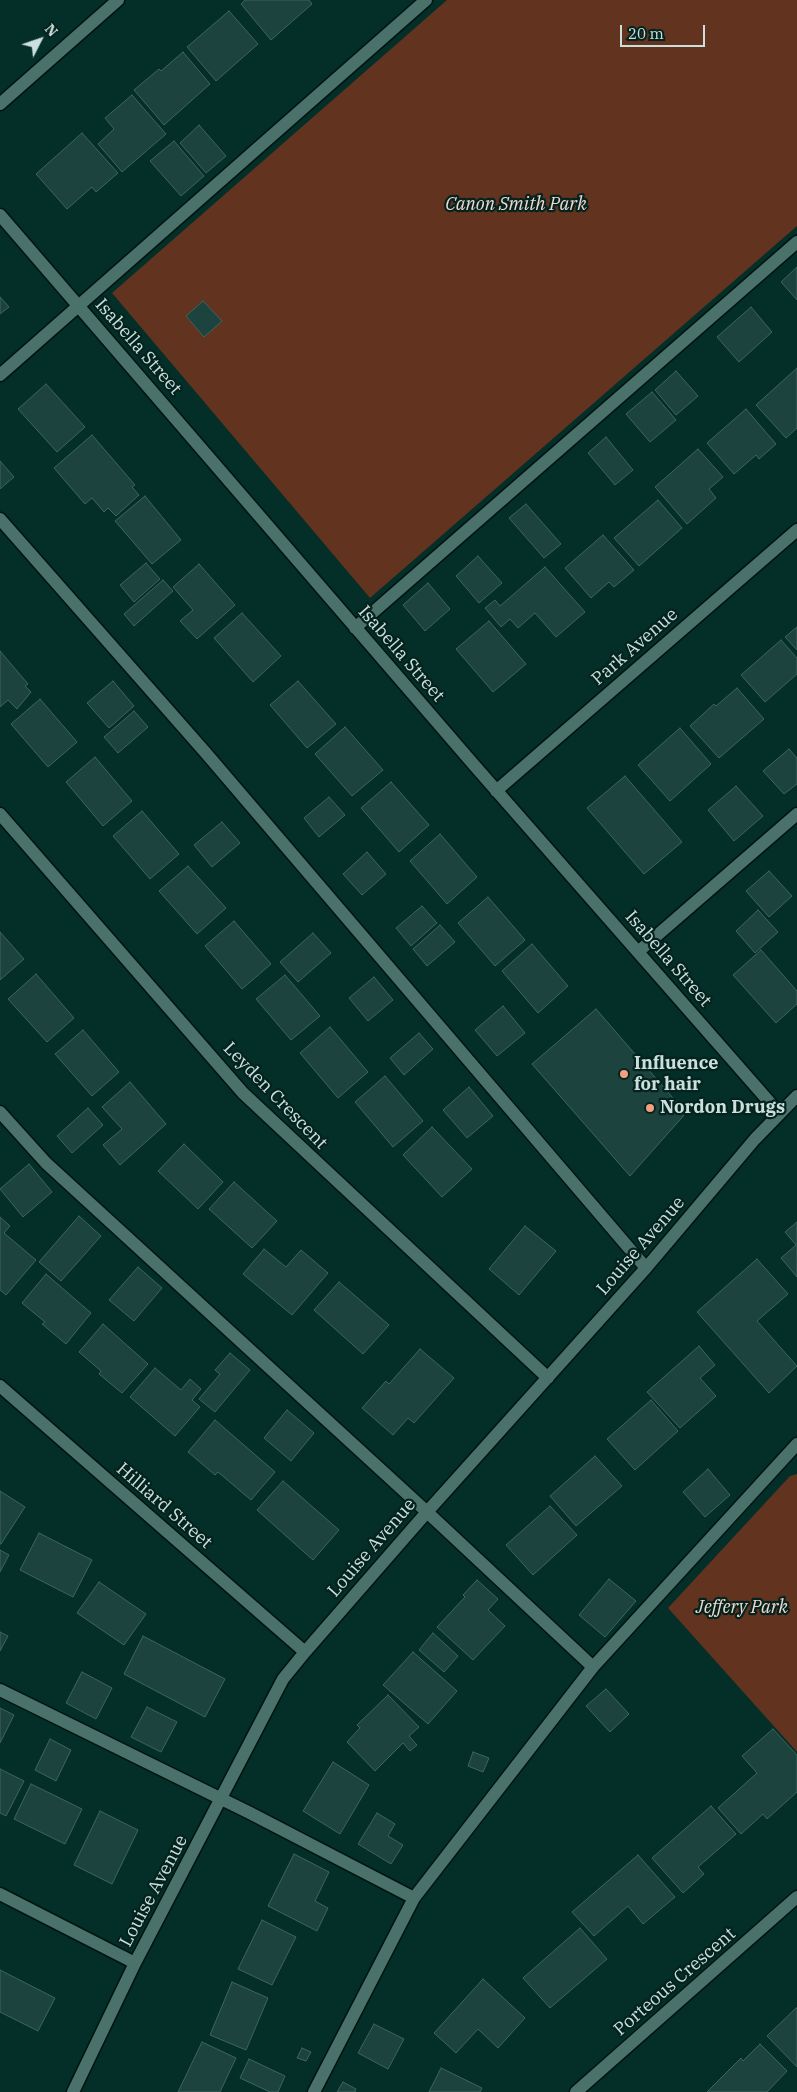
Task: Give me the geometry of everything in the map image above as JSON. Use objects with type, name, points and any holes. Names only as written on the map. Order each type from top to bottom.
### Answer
[{"type":"street","points":[[0,104],[118,0]]},
{"type":"street","points":[[0,375],[426,0]]},
{"type":"street","name":"Isabella Street","points":[[0,215],[496,791],[639,951],[779,1113]]},
{"type":"street","points":[[355,628],[797,242]]},
{"type":"street","points":[[0,519],[205,752],[646,1268]]},
{"type":"street","name":"Park Avenue","points":[[496,791],[797,530]]},
{"type":"street","name":"Leyden Crescent","points":[[0,814],[243,1093],[548,1378]]},
{"type":"street","points":[[639,951],[797,814]]},
{"type":"street","name":"Louise Avenue","points":[[73,2092],[135,1963],[284,1680],[305,1652],[427,1512],[646,1268],[755,1138],[797,1096]]},
{"type":"street","points":[[0,1112],[46,1163],[427,1512],[593,1667]]},
{"type":"street","name":"Hilliard Street","points":[[0,1386],[305,1652]]},
{"type":"street","points":[[314,2092],[414,1898],[593,1667],[797,1444]]},
{"type":"street","points":[[0,1690],[414,1898]]},
{"type":"street","points":[[0,1894],[135,1963]]},
{"type":"street","name":"Porteous Crescent","points":[[576,2092],[797,1897]]},
{"type":"green space","name":"Canon Smith Park","points":[[447,0],[797,0],[797,226],[370,598],[112,293]]},
{"type":"green space","name":"Jeffery Park","points":[[797,1474],[797,1752],[668,1608],[790,1476]]},
{"type":"building","points":[[245,0],[309,0],[312,4],[271,40],[241,4]]},
{"type":"building","points":[[229,11],[258,44],[216,81],[187,47]]},
{"type":"building","points":[[183,52],[210,84],[164,125],[134,90],[159,69],[161,71]]},
{"type":"building","points":[[132,95],[166,134],[122,172],[98,144],[114,129],[105,118]]},
{"type":"building","points":[[199,125],[226,156],[206,173],[180,143]]},
{"type":"building","points":[[82,133],[118,173],[96,192],[92,187],[67,209],[36,174]]},
{"type":"building","points":[[174,141],[204,176],[181,196],[150,161]]},
{"type":"building","points":[[797,267],[797,300],[781,282]]},
{"type":"building","points":[[0,297],[9,307],[0,314]]},
{"type":"building","points":[[203,301],[222,321],[204,337],[186,316]]},
{"type":"building","points":[[751,307],[772,332],[739,362],[717,337]]},
{"type":"building","points":[[797,368],[797,428],[786,438],[756,405]]},
{"type":"building","points":[[676,371],[698,396],[676,415],[655,390]]},
{"type":"building","points":[[46,384],[85,427],[57,452],[18,409]]},
{"type":"building","points":[[652,392],[676,420],[650,442],[626,414]]},
{"type":"building","points":[[746,409],[776,444],[759,459],[756,455],[734,474],[707,443]]},
{"type":"building","points":[[92,435],[135,485],[132,487],[139,495],[116,516],[108,508],[104,512],[92,498],[85,504],[54,468]]},
{"type":"building","points":[[606,437],[633,470],[615,485],[588,453]]},
{"type":"building","points":[[698,449],[723,477],[709,489],[716,498],[687,524],[655,487]]},
{"type":"building","points":[[0,461],[14,477],[0,489]]},
{"type":"building","points":[[145,496],[181,540],[152,564],[115,521]]},
{"type":"building","points":[[658,500],[682,528],[639,566],[614,538]]},
{"type":"building","points":[[526,504],[561,544],[544,558],[509,518]]},
{"type":"building","points":[[603,535],[634,570],[614,587],[609,582],[591,598],[565,568]]},
{"type":"building","points":[[478,556],[502,583],[479,603],[456,576]]},
{"type":"building","points":[[146,563],[160,579],[134,602],[120,585]]},
{"type":"building","points":[[199,564],[235,605],[197,639],[180,621],[193,610],[173,587]]},
{"type":"building","points":[[545,567],[585,612],[556,637],[535,613],[518,628],[510,619],[501,627],[485,608],[495,600],[500,606]]},
{"type":"building","points":[[163,580],[173,591],[134,626],[124,614]]},
{"type":"building","points":[[428,583],[450,609],[425,631],[403,605]]},
{"type":"building","points":[[242,613],[281,656],[253,682],[214,638]]},
{"type":"building","points":[[489,621],[526,664],[493,692],[456,649]]},
{"type":"building","points":[[797,627],[797,650],[785,637]]},
{"type":"building","points":[[781,640],[797,658],[797,674],[765,702],[741,675]]},
{"type":"building","points":[[0,651],[28,684],[25,686],[31,692],[17,709],[8,700],[0,707]]},
{"type":"building","points":[[113,681],[134,706],[109,728],[87,703]]},
{"type":"building","points":[[298,681],[336,724],[307,748],[270,705]]},
{"type":"building","points":[[737,688],[764,719],[719,758],[690,726],[714,704],[716,706]]},
{"type":"building","points":[[40,699],[77,742],[48,767],[11,724]]},
{"type":"building","points":[[134,711],[148,727],[118,753],[104,737]]},
{"type":"building","points":[[345,727],[383,770],[352,796],[315,754]]},
{"type":"building","points":[[680,728],[711,764],[670,801],[638,765]]},
{"type":"building","points":[[789,749],[797,758],[797,784],[784,794],[763,771]]},
{"type":"building","points":[[95,757],[132,801],[103,826],[66,782]]},
{"type":"building","points":[[625,776],[682,842],[644,874],[587,808]]},
{"type":"building","points":[[391,782],[429,825],[399,852],[361,808]]},
{"type":"building","points":[[736,786],[763,816],[734,841],[708,810]]},
{"type":"building","points":[[329,797],[345,815],[319,837],[304,818]]},
{"type":"building","points":[[142,811],[179,854],[150,879],[113,836]]},
{"type":"building","points":[[222,822],[240,843],[212,867],[194,845]]},
{"type":"building","points":[[440,834],[477,877],[447,904],[410,861]]},
{"type":"building","points":[[367,852],[386,874],[362,895],[343,874]]},
{"type":"building","points":[[188,866],[226,908],[197,934],[159,891]]},
{"type":"building","points":[[769,871],[792,896],[769,917],[746,891]]},
{"type":"building","points":[[488,897],[525,940],[495,966],[458,923]]},
{"type":"building","points":[[422,906],[437,923],[411,946],[396,928]]},
{"type":"building","points":[[758,910],[778,932],[755,953],[736,931]]},
{"type":"building","points":[[234,921],[271,964],[242,989],[205,946]]},
{"type":"building","points":[[440,925],[455,942],[427,966],[413,949]]},
{"type":"building","points":[[0,932],[24,959],[0,980]]},
{"type":"building","points":[[313,933],[331,953],[298,982],[280,962]]},
{"type":"building","points":[[532,944],[568,986],[538,1013],[502,971]]},
{"type":"building","points":[[761,950],[797,991],[797,1004],[776,1023],[733,975]]},
{"type":"building","points":[[36,974],[74,1018],[47,1042],[8,999]]},
{"type":"building","points":[[285,975],[320,1016],[291,1040],[256,999]]},
{"type":"building","points":[[374,977],[393,1000],[368,1021],[349,998]]},
{"type":"building","points":[[503,1006],[525,1033],[497,1056],[475,1030]]},
{"type":"building","points":[[596,1009],[686,1113],[630,1176],[532,1064]]},
{"type":"building","points":[[330,1027],[368,1072],[338,1098],[300,1053]]},
{"type":"building","points":[[83,1030],[119,1072],[92,1096],[55,1054]]},
{"type":"building","points":[[419,1033],[433,1049],[404,1075],[390,1058]]},
{"type":"building","points":[[385,1076],[423,1121],[393,1147],[355,1102]]},
{"type":"building","points":[[130,1082],[166,1124],[120,1165],[103,1145],[122,1129],[102,1107]]},
{"type":"building","points":[[469,1087],[493,1116],[467,1138],[443,1110]]},
{"type":"building","points":[[88,1108],[103,1125],[72,1153],[57,1136]]},
{"type":"building","points":[[432,1127],[472,1169],[442,1197],[403,1155]]},
{"type":"building","points":[[184,1144],[223,1182],[198,1209],[158,1171]]},
{"type":"building","points":[[29,1164],[52,1192],[23,1217],[0,1189]]},
{"type":"building","points":[[234,1182],[277,1221],[252,1248],[209,1209]]},
{"type":"building","points":[[79,1216],[101,1236],[61,1281],[39,1262]]},
{"type":"building","points":[[0,1217],[10,1226],[4,1233],[36,1260],[6,1295],[0,1290]]},
{"type":"building","points":[[797,1222],[797,1277],[781,1258],[796,1245],[785,1232]]},
{"type":"building","points":[[525,1226],[556,1251],[519,1295],[489,1269]]},
{"type":"building","points":[[264,1249],[286,1267],[301,1250],[328,1273],[292,1315],[243,1274]]},
{"type":"building","points":[[757,1259],[788,1294],[757,1321],[797,1366],[769,1393],[697,1312]]},
{"type":"building","points":[[138,1267],[162,1288],[134,1321],[109,1300]]},
{"type":"building","points":[[46,1274],[91,1313],[66,1344],[42,1324],[45,1322],[22,1303]]},
{"type":"building","points":[[339,1282],[389,1325],[363,1354],[314,1310]]},
{"type":"building","points":[[103,1324],[148,1364],[122,1393],[99,1374],[101,1371],[79,1352]]},
{"type":"building","points":[[699,1346],[715,1365],[700,1378],[716,1396],[680,1428],[647,1392]]},
{"type":"building","points":[[420,1349],[454,1378],[414,1423],[408,1418],[393,1435],[362,1408],[386,1381],[389,1384]]},
{"type":"building","points":[[230,1353],[250,1370],[215,1412],[199,1399],[220,1374],[215,1370]]},
{"type":"building","points":[[155,1368],[181,1390],[190,1379],[201,1389],[192,1400],[200,1407],[175,1436],[130,1397]]},
{"type":"building","points":[[651,1400],[678,1431],[635,1470],[607,1439]]},
{"type":"building","points":[[287,1410],[314,1433],[291,1461],[264,1438]]},
{"type":"building","points":[[215,1420],[275,1472],[251,1500],[218,1472],[215,1475],[188,1452]]},
{"type":"building","points":[[595,1456],[622,1486],[576,1526],[550,1496]]},
{"type":"building","points":[[708,1469],[730,1495],[705,1517],[683,1492]]},
{"type":"building","points":[[283,1481],[339,1530],[313,1560],[257,1510]]},
{"type":"building","points":[[0,1491],[25,1507],[1,1544],[0,1544]]},
{"type":"building","points":[[550,1506],[577,1535],[533,1575],[506,1545]]},
{"type":"building","points":[[39,1533],[92,1560],[73,1597],[20,1570]]},
{"type":"building","points":[[0,1550],[9,1555],[0,1572]]},
{"type":"building","points":[[609,1579],[636,1601],[605,1637],[579,1615]]},
{"type":"building","points":[[477,1580],[498,1599],[488,1610],[505,1626],[473,1660],[437,1627],[465,1597],[463,1595]]},
{"type":"building","points":[[99,1582],[146,1614],[124,1645],[77,1613]]},
{"type":"building","points":[[0,1632],[8,1636],[0,1651]]},
{"type":"building","points":[[433,1633],[458,1656],[444,1672],[419,1650]]},
{"type":"building","points":[[143,1636],[225,1679],[205,1717],[124,1674]]},
{"type":"building","points":[[413,1652],[457,1691],[428,1724],[383,1685]]},
{"type":"building","points":[[82,1672],[112,1688],[96,1719],[66,1703]]},
{"type":"building","points":[[606,1689],[629,1714],[610,1732],[586,1706]]},
{"type":"building","points":[[388,1695],[419,1727],[409,1736],[417,1745],[410,1751],[403,1743],[375,1771],[347,1742],[360,1728],[357,1725]]},
{"type":"building","points":[[147,1707],[177,1722],[161,1752],[131,1737]]},
{"type":"building","points":[[0,1708],[14,1715],[0,1743]]},
{"type":"building","points":[[773,1729],[797,1755],[797,1792],[767,1819],[763,1814],[741,1834],[718,1808],[757,1773],[742,1756]]},
{"type":"building","points":[[50,1739],[71,1750],[56,1781],[35,1770]]},
{"type":"building","points":[[473,1752],[489,1758],[483,1772],[468,1766]]},
{"type":"building","points":[[333,1762],[369,1785],[340,1834],[303,1811]]},
{"type":"building","points":[[0,1769],[24,1781],[6,1816],[0,1813]]},
{"type":"building","points":[[31,1784],[82,1809],[65,1844],[14,1819]]},
{"type":"building","points":[[711,1806],[736,1834],[698,1867],[704,1874],[683,1893],[652,1858]]},
{"type":"building","points":[[100,1811],[138,1830],[112,1884],[74,1865]]},
{"type":"building","points":[[377,1813],[395,1824],[388,1836],[403,1845],[391,1864],[358,1844]]},
{"type":"building","points":[[294,1854],[329,1872],[315,1901],[328,1908],[317,1931],[268,1906]]},
{"type":"building","points":[[638,1855],[675,1897],[643,1924],[628,1906],[594,1936],[572,1912]]},
{"type":"building","points":[[262,1920],[296,1937],[272,1985],[238,1969]]},
{"type":"building","points":[[580,1928],[607,1959],[550,2008],[523,1978]]},
{"type":"building","points":[[0,1970],[55,1998],[38,2031],[0,2012]]},
{"type":"building","points":[[483,1979],[525,2018],[498,2048],[478,2029],[456,2053],[434,2033]]},
{"type":"building","points":[[232,1982],[268,1998],[246,2050],[210,2035]]},
{"type":"building","points":[[797,2008],[797,2067],[767,2036]]},
{"type":"building","points":[[374,2024],[404,2039],[388,2069],[358,2053]]},
{"type":"building","points":[[202,2042],[236,2058],[220,2092],[178,2092]]},
{"type":"building","points":[[760,2044],[787,2071],[767,2092],[707,2092],[741,2058],[743,2061]]},
{"type":"building","points":[[302,2048],[311,2052],[306,2061],[297,2058]]},
{"type":"building","points":[[249,2059],[285,2076],[278,2092],[270,2092],[240,2078]]},
{"type":"building","points":[[441,2068],[482,2088],[480,2092],[429,2092]]},
{"type":"building","points":[[343,2082],[356,2089],[355,2092],[337,2092]]},
{"type":"place","name":"Influence for hair","points":[[624,1074]]},
{"type":"place","name":"Nordon Drugs","points":[[650,1108]]}]
